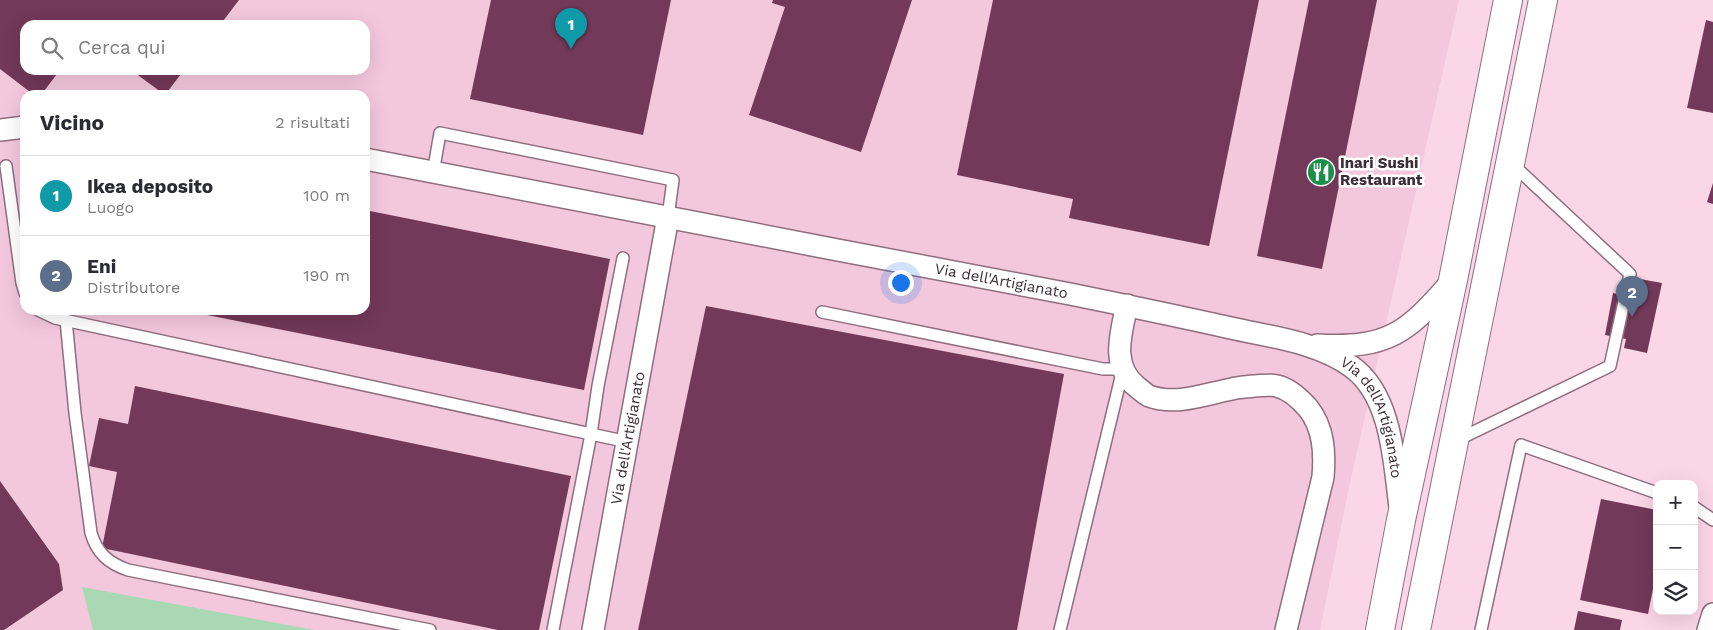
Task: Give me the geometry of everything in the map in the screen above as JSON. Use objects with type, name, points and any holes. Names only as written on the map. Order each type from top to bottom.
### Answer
[{"type":"main road","points":[[1380,630],[1401,520],[1453,280],[1508,0]]},
{"type":"main road","points":[[1416,630],[1543,0]]},
{"type":"street","points":[[0,130],[20,128]]},
{"type":"street","name":"Via dell'Artigianato","points":[[370,160],[1127,305],[1302,344],[1350,365],[1360,373],[1374,392],[1386,421],[1392,446],[1401,520]]},
{"type":"street","name":"Via dell'Artigianato","points":[[593,630],[668,217]]},
{"type":"street","name":"Via dell'Artigianato","points":[[1302,344],[1344,346],[1373,343],[1387,339],[1411,324],[1453,280]]},
{"type":"street","points":[[1127,305],[1120,340],[1119,357],[1123,369],[1132,383],[1148,396],[1169,400],[1210,395],[1232,388],[1264,385],[1277,386],[1298,396],[1321,432],[1325,456],[1323,477],[1286,630]]},
{"type":"street","points":[[1708,630],[1713,614]]},
{"type":"lane","points":[[433,173],[440,133],[673,180],[668,217]]},
{"type":"lane","points":[[1454,442],[1610,366],[1630,274],[1511,162]]},
{"type":"lane","points":[[6,166],[20,268]]},
{"type":"lane","points":[[553,630],[623,258]]},
{"type":"lane","points":[[822,312],[1103,368],[1123,369],[1060,630]]},
{"type":"lane","points":[[48,315],[628,442]]},
{"type":"lane","points":[[66,320],[75,413],[91,533],[103,557],[128,570],[430,630]]},
{"type":"lane","points":[[1481,630],[1521,445],[1653,492]]},
{"type":"lane","points":[[1698,510],[1713,520]]},
{"type":"shaded area","points":[[0,0],[1459,0],[1349,487],[1320,630],[0,630]]},
{"type":"green space","points":[[82,587],[315,630],[93,630]]},
{"type":"building","points":[[0,0],[239,0],[224,20],[20,20],[20,75],[56,75],[45,90],[27,90],[0,69]]},
{"type":"building","points":[[491,0],[671,0],[643,135],[470,99]]},
{"type":"building","points":[[773,0],[912,0],[861,152],[749,115],[785,7],[772,3]]},
{"type":"building","points":[[993,0],[1259,0],[1209,246],[1069,218],[1073,199],[957,175]]},
{"type":"building","points":[[1309,0],[1377,0],[1322,269],[1257,256]]},
{"type":"building","points":[[1706,20],[1713,22],[1713,113],[1687,108]]},
{"type":"building","points":[[138,75],[180,75],[169,90],[158,90]]},
{"type":"building","points":[[1713,183],[1713,204],[1707,202]]},
{"type":"building","points":[[370,211],[610,259],[584,390],[207,315],[370,315]]},
{"type":"building","points":[[1640,279],[1662,283],[1647,353],[1624,348],[1626,339],[1605,335],[1613,293],[1636,298]]},
{"type":"building","points":[[706,306],[1064,374],[1017,630],[638,630]]},
{"type":"building","points":[[135,386],[571,476],[539,630],[498,630],[102,548],[117,472],[89,466],[99,418],[128,424]]},
{"type":"building","points":[[0,481],[59,564],[63,590],[4,630],[0,630]]},
{"type":"building","points":[[1601,499],[1653,509],[1653,589],[1648,614],[1580,600]]},
{"type":"building","points":[[1578,611],[1622,620],[1620,630],[1574,630]]},
{"type":"place","name":"Ikea deposito","points":[[571,49]]},
{"type":"place","name":"Inari Sushi Restaurant","points":[[1321,172]]},
{"type":"place","name":"Eni","points":[[1632,317]]}]
